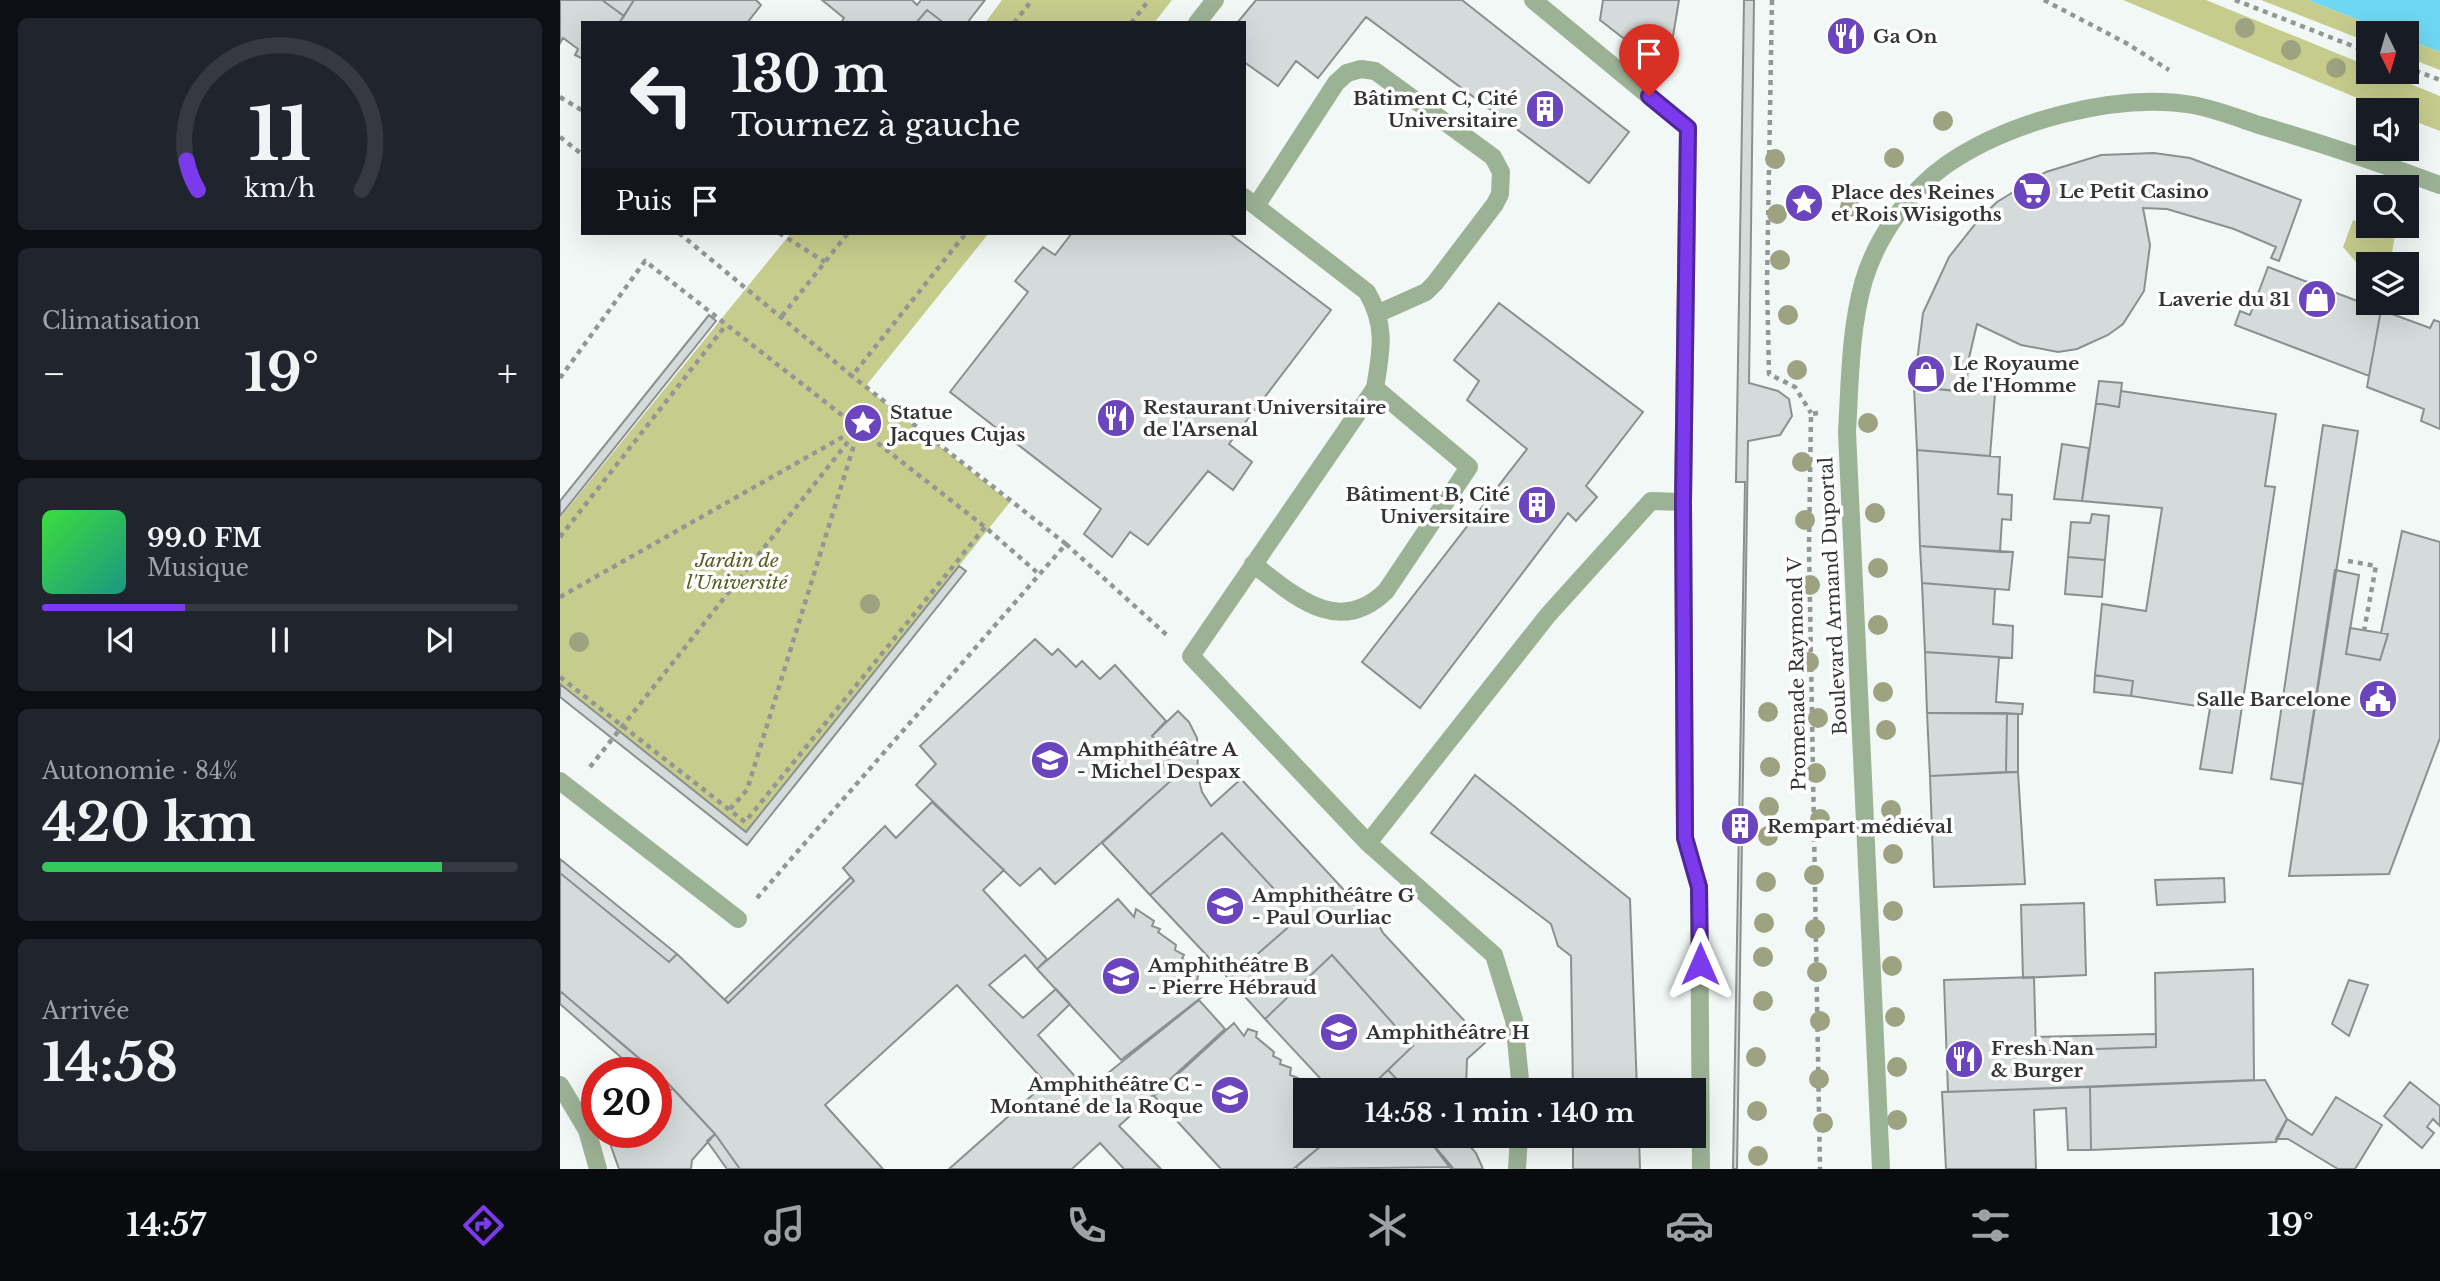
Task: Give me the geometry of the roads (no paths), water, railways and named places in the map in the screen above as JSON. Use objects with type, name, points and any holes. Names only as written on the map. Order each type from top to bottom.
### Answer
[{"type":"street","points":[[1198,21],[1214,0]]},
{"type":"street","points":[[1533,0],[1688,128],[1683,502],[1685,838],[1699,887],[1701,1169]]},
{"type":"street","points":[[1378,313],[1426,292],[1435,283],[1495,204],[1502,180],[1493,158],[1388,79],[1361,69],[1347,73],[1336,83],[1250,201],[1367,292],[1378,313],[1382,343],[1375,388],[1191,656],[1368,843],[1494,955],[1514,1020],[1520,1078]]},
{"type":"street","name":"Boulevard Armand Duportal","points":[[1881,1169],[1848,412],[1850,372],[1864,281],[1873,257],[1901,210],[1945,165],[1994,138],[2049,117],[2108,104],[2193,105],[2338,148],[2440,185]]},
{"type":"street","points":[[1252,564],[1308,606],[1328,611],[1348,612],[1374,603],[1386,591],[1469,467],[1375,388]]},
{"type":"street","points":[[1368,843],[1548,615],[1651,501],[1683,502]]},
{"type":"street","points":[[566,785],[738,919]]},
{"type":"street","points":[[560,1085],[587,1130],[598,1169]]},
{"type":"street","points":[[1517,1169],[1518,1148]]},
{"type":"water","points":[[2308,0],[2440,0],[2440,52],[2419,44],[2419,21],[2361,21]]},
{"type":"place","name":"Ga On","points":[[1846,36]]},
{"type":"place","name":"Bâtiment C, Cité Universitaire","points":[[1545,109]]},
{"type":"place","name":"Le Petit Casino","points":[[2032,191]]},
{"type":"place","name":"Place des Reines et Rois Wisigoths","points":[[1804,203]]},
{"type":"place","name":"Laverie du 31","points":[[2317,299]]},
{"type":"place","name":"Le Royaume de l'Homme","points":[[1926,374]]},
{"type":"place","name":"Restaurant Universitaire de l'Arsenal","points":[[1116,418]]},
{"type":"place","name":"Statue Jacques Cujas","points":[[863,423]]},
{"type":"place","name":"Bâtiment B, Cité Universitaire","points":[[1537,505]]},
{"type":"place","name":"Salle Barcelone","points":[[2378,699]]},
{"type":"place","name":"Amphithéâtre A - Michel Despax","points":[[1050,760]]},
{"type":"place","name":"Rempart médiéval","points":[[1740,826]]},
{"type":"place","name":"Amphithéâtre G - Paul Ourliac","points":[[1225,906]]},
{"type":"place","name":"Amphithéâtre B - Pierre Hébraud","points":[[1121,976]]},
{"type":"place","name":"Amphithéâtre H","points":[[1339,1032]]},
{"type":"place","name":"Fresh Nan & Burger","points":[[1964,1059]]},
{"type":"place","name":"Amphithéâtre C - Montané de la Roque","points":[[1230,1095]]},
{"type":"park label","name":"Jardin de l'Université","points":[[737,571]]}]
